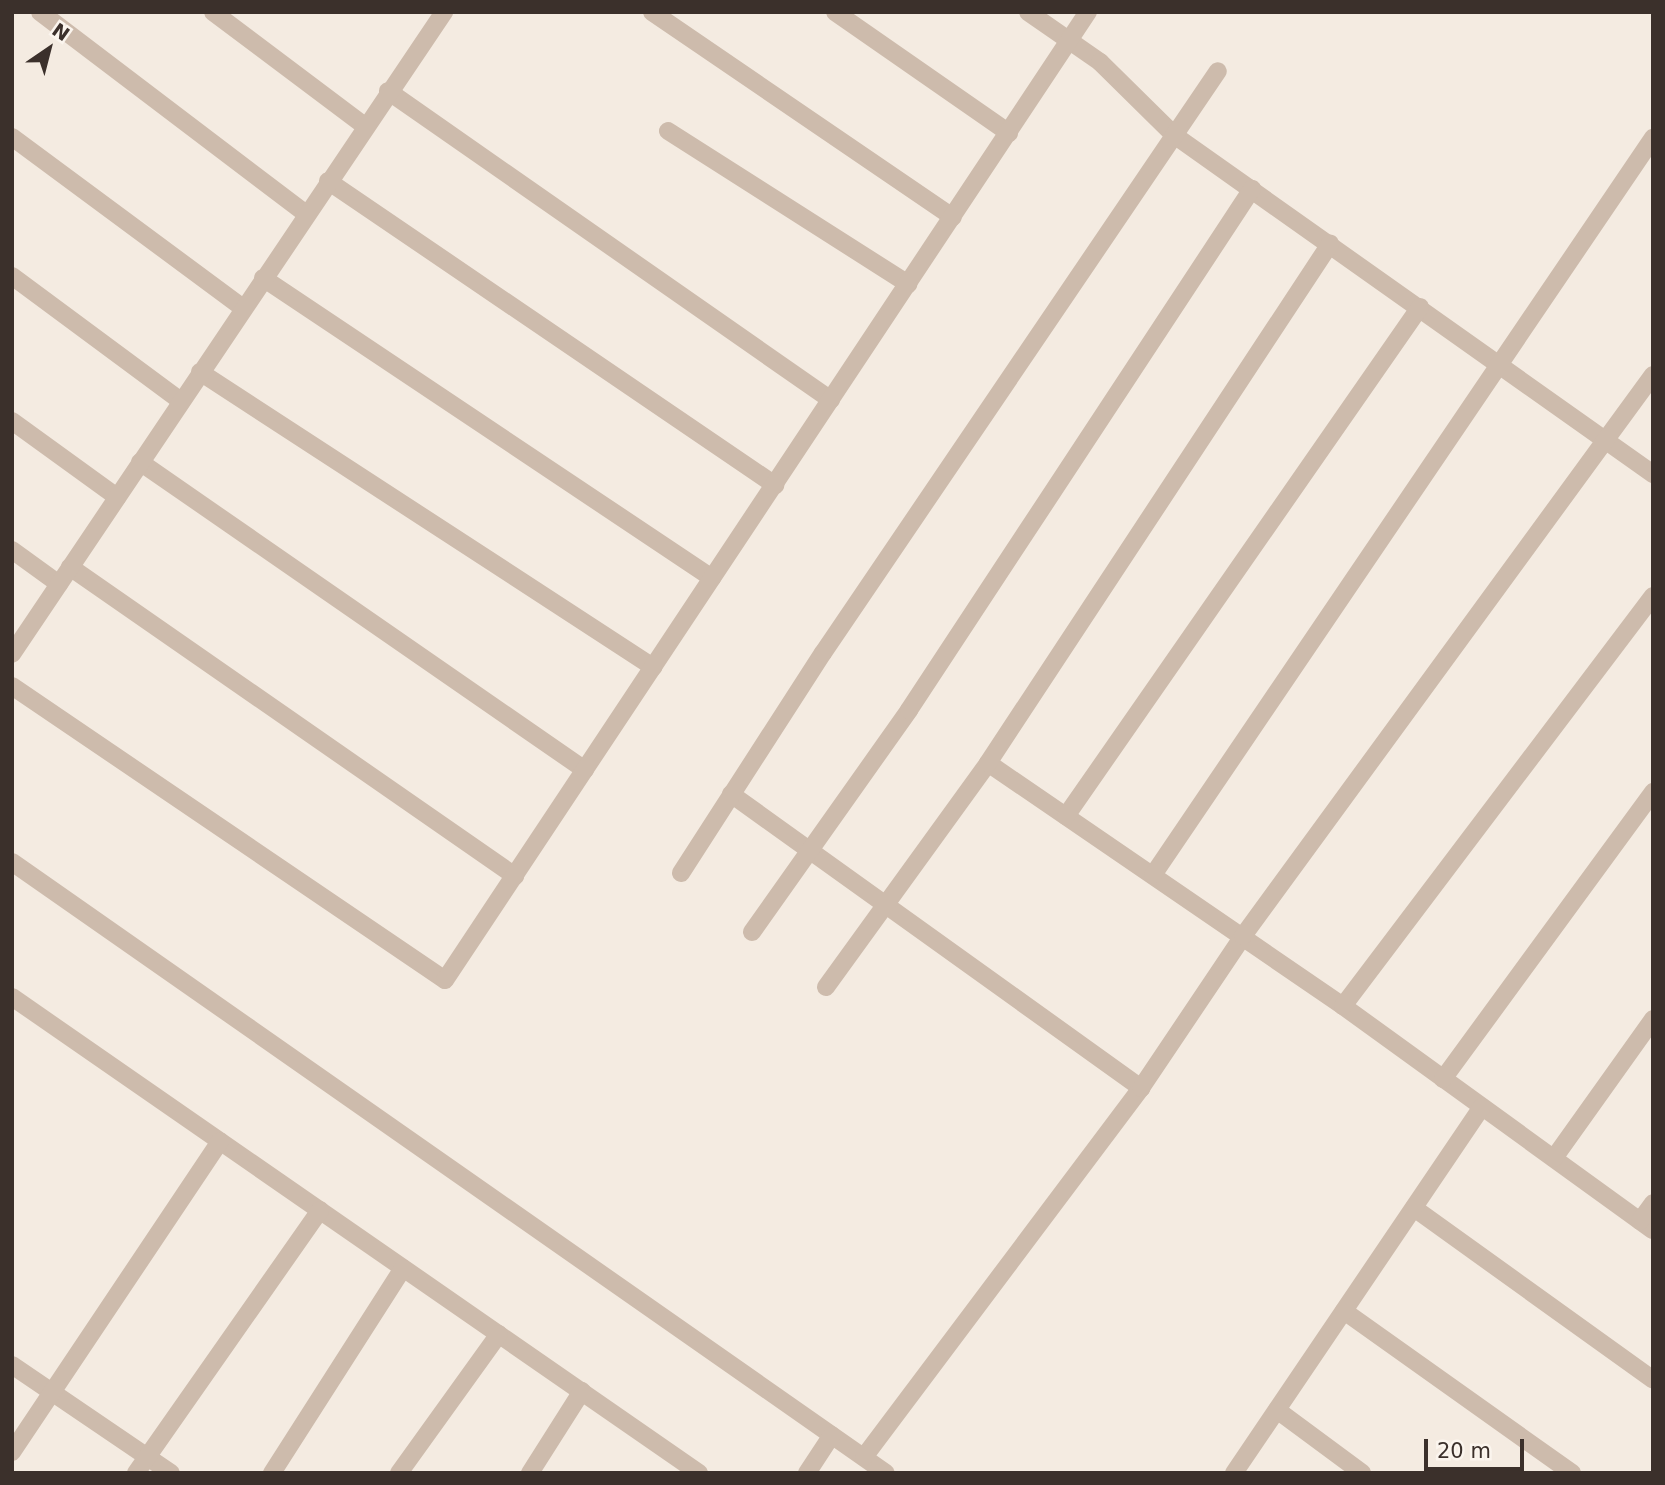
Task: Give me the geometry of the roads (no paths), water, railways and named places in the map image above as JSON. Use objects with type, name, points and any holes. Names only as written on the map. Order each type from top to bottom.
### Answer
[{"type":"street","points":[[40,12],[306,214]]},
{"type":"street","points":[[212,12],[365,126]]},
{"type":"street","points":[[12,654],[327,181],[444,12]]},
{"type":"street","points":[[652,12],[953,217]]},
{"type":"street","points":[[835,12],[1009,133]]},
{"type":"street","points":[[1028,12],[1071,38],[1174,135],[1500,363],[1653,474]]},
{"type":"street","points":[[12,686],[445,980],[1088,12]]},
{"type":"street","points":[[681,873],[731,794],[1218,71]]},
{"type":"street","points":[[388,91],[831,400]]},
{"type":"street","points":[[668,131],[908,284]]},
{"type":"street","points":[[12,137],[243,308]]},
{"type":"street","points":[[1153,875],[1653,138]]},
{"type":"street","points":[[327,181],[775,485]]},
{"type":"street","points":[[752,932],[811,851],[1252,189]]},
{"type":"street","points":[[825,987],[988,763],[1330,244]]},
{"type":"street","points":[[12,276],[181,401]]},
{"type":"street","points":[[263,278],[712,578]]},
{"type":"street","points":[[1066,816],[1419,307]]},
{"type":"street","points":[[200,372],[653,667]]},
{"type":"street","points":[[864,1457],[1141,1088],[1243,936],[1653,375]]},
{"type":"street","points":[[12,421],[117,497]]},
{"type":"street","points":[[140,462],[585,770]]},
{"type":"street","points":[[12,550],[59,584]]},
{"type":"street","points":[[70,567],[515,876]]},
{"type":"street","points":[[1343,1006],[1653,596]]},
{"type":"street","points":[[988,763],[1343,1006],[1646,1226],[1653,1203]]},
{"type":"street","points":[[1443,1079],[1653,793]]},
{"type":"street","points":[[731,794],[1141,1088]]},
{"type":"street","points":[[12,862],[886,1473]]},
{"type":"street","points":[[12,997],[699,1473]]},
{"type":"street","points":[[1554,1158],[1653,1019]]},
{"type":"street","points":[[1234,1473],[1482,1107]]},
{"type":"street","points":[[12,1452],[220,1142]]},
{"type":"street","points":[[1414,1208],[1653,1380]]},
{"type":"street","points":[[136,1473],[320,1210]]},
{"type":"street","points":[[272,1473],[403,1268]]},
{"type":"street","points":[[1344,1311],[1573,1473]]},
{"type":"street","points":[[399,1473],[499,1334]]},
{"type":"street","points":[[12,1365],[171,1473]]},
{"type":"street","points":[[530,1473],[582,1391]]},
{"type":"street","points":[[1276,1410],[1362,1473]]},
{"type":"street","points":[[807,1473],[832,1435]]}]
